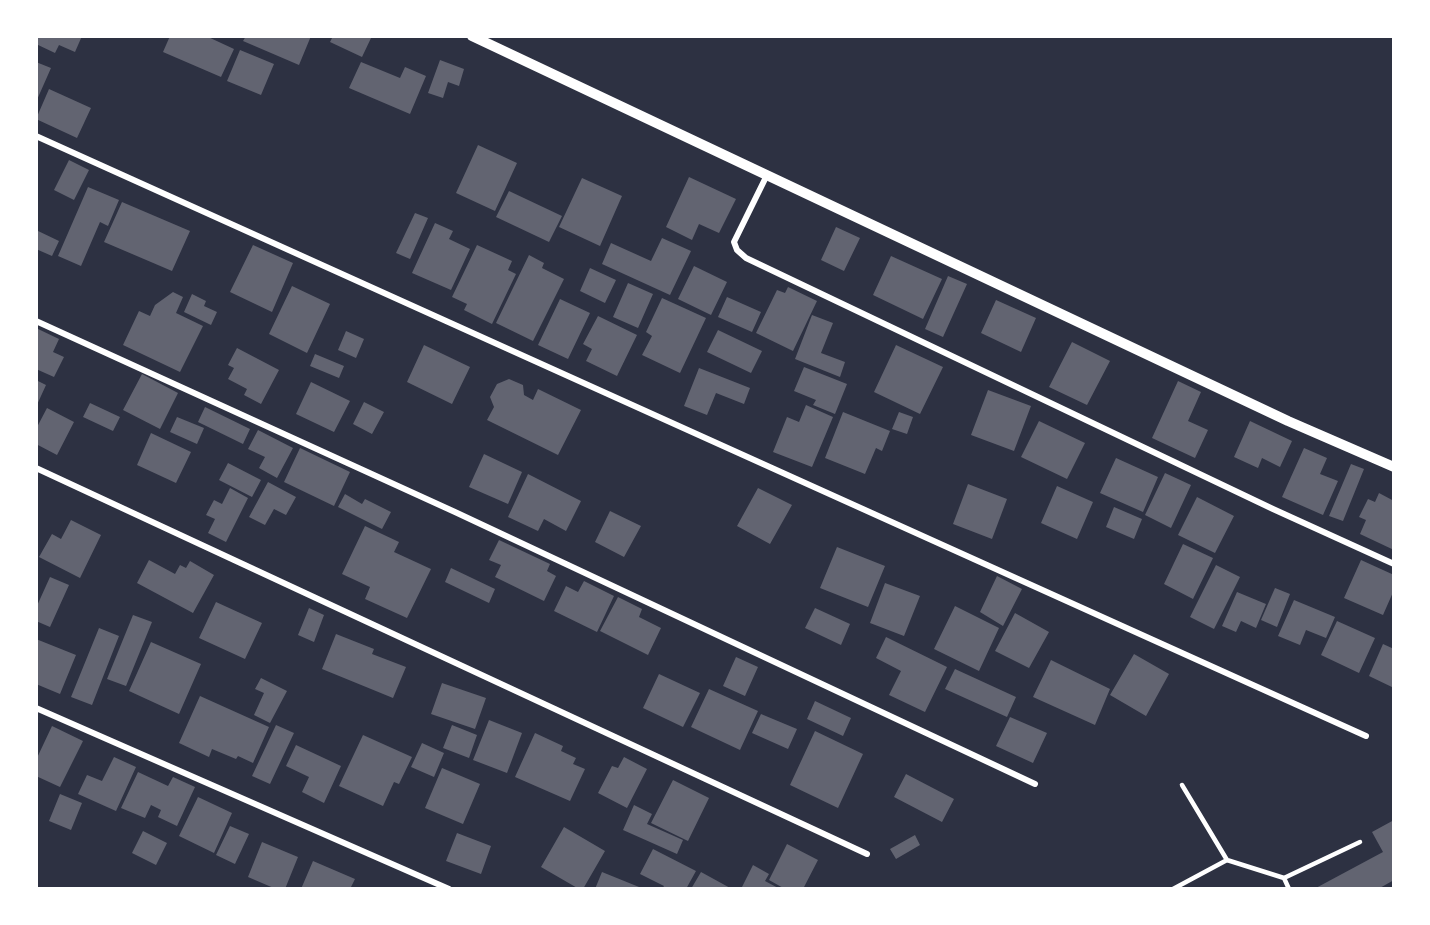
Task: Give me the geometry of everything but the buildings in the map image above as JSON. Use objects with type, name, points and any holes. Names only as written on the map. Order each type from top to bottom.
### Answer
[{"type":"street","points":[[472,36],[1287,421],[1394,467]]},
{"type":"street","points":[[36,136],[1366,736]]},
{"type":"street","points":[[767,175],[734,242],[737,250],[746,258],[1262,504],[1394,564]]},
{"type":"street","points":[[36,321],[455,512],[1035,784]]},
{"type":"street","points":[[36,468],[867,854]]},
{"type":"street","points":[[36,708],[449,889]]},
{"type":"lane","points":[[1182,785],[1227,860],[1284,878],[1360,842]]},
{"type":"lane","points":[[1173,889],[1227,860]]},
{"type":"lane","points":[[1284,878],[1289,889]]}]
